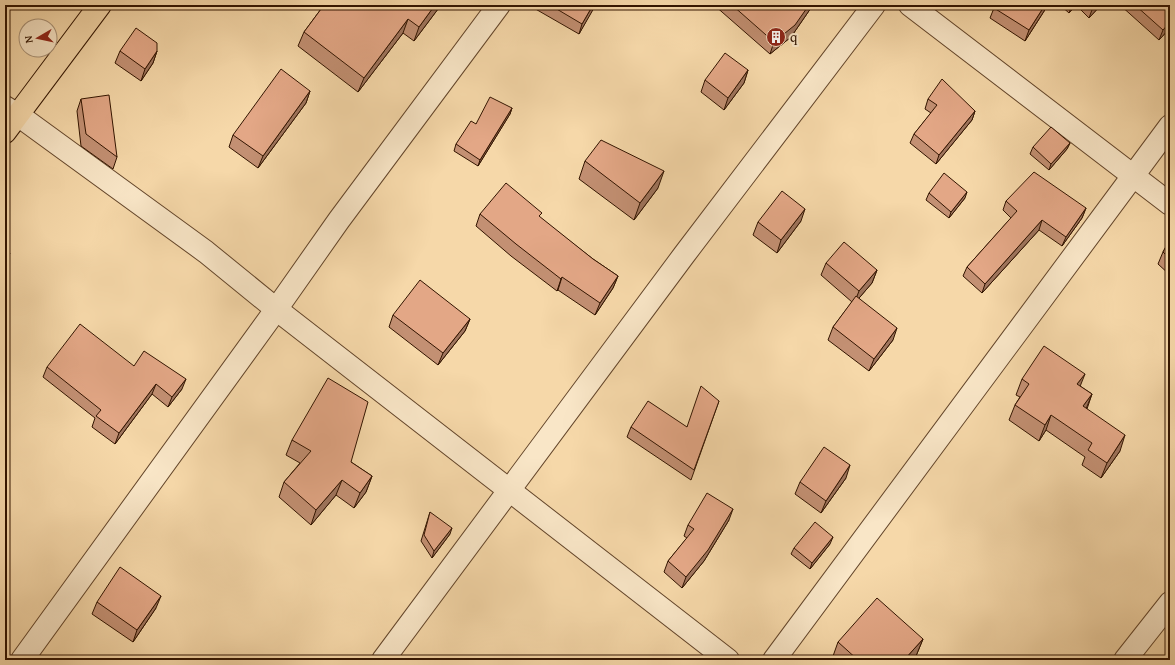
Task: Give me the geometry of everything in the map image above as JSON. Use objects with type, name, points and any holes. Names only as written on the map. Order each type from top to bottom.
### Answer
[{"type":"main road","points":[[9,118],[100,5]]},
{"type":"street","points":[[22,660],[339,220],[499,5]]},
{"type":"street","points":[[384,660],[689,249],[874,5]]},
{"type":"street","points":[[910,5],[1170,204]]},
{"type":"street","points":[[9,118],[206,252],[276,309],[728,660]]},
{"type":"street","points":[[774,660],[1170,126]]},
{"type":"street","points":[[1125,660],[1170,603]]},
{"type":"building","points":[[324,5],[435,5],[419,27],[408,19],[364,78],[304,32]]},
{"type":"building","points":[[550,5],[593,5],[582,24]]},
{"type":"building","points":[[732,5],[763,5],[766,7],[768,5],[809,5],[795,25],[774,42]]},
{"type":"building","points":[[995,5],[1045,5],[1029,30],[994,8]]},
{"type":"building","points":[[1135,5],[1170,5],[1170,22],[1163,30]]},
{"type":"building","points":[[136,28],[157,43],[157,51],[145,69],[120,51]]},
{"type":"building","points":[[725,53],[748,70],[728,98],[705,80]]},
{"type":"building","points":[[281,69],[310,91],[263,156],[233,135]]},
{"type":"building","points":[[942,79],[975,111],[939,155],[914,134],[937,105],[928,99]]},
{"type":"building","points":[[109,95],[117,157],[86,134],[81,99]]},
{"type":"building","points":[[490,97],[512,108],[480,160],[456,144],[471,121],[476,124]]},
{"type":"building","points":[[1051,127],[1070,143],[1051,164],[1033,147]]},
{"type":"building","points":[[601,140],[664,171],[640,203],[585,161]]},
{"type":"building","points":[[1034,172],[1086,208],[1066,237],[1042,220],[985,284],[967,267],[1017,211],[1006,201]]},
{"type":"building","points":[[944,173],[967,192],[951,212],[929,193]]},
{"type":"building","points":[[506,183],[542,213],[539,216],[593,259],[618,276],[600,303],[562,277],[561,279],[480,214]]},
{"type":"building","points":[[782,191],[805,209],[781,240],[758,222]]},
{"type":"building","points":[[1170,239],[1170,259],[1163,252]]},
{"type":"building","points":[[844,242],[877,270],[859,291],[826,263]]},
{"type":"building","points":[[5,249],[10,253],[5,258]]},
{"type":"building","points":[[420,280],[470,319],[443,353],[393,315]]},
{"type":"building","points":[[856,296],[897,328],[874,359],[833,327]]},
{"type":"building","points":[[80,324],[134,366],[144,351],[186,379],[172,397],[156,384],[119,433],[96,416],[101,410],[47,367]]},
{"type":"building","points":[[1044,346],[1085,374],[1077,384],[1092,394],[1083,406],[1125,435],[1107,463],[1088,450],[1092,443],[1051,415],[1045,425],[1015,405],[1029,384],[1022,379]]},
{"type":"building","points":[[328,378],[368,402],[351,462],[372,476],[360,493],[342,480],[316,510],[284,482],[311,451],[292,440]]},
{"type":"building","points":[[701,386],[719,401],[694,470],[631,427],[648,401],[687,427]]},
{"type":"building","points":[[824,447],[850,465],[826,501],[800,482]]},
{"type":"building","points":[[707,493],[733,509],[708,550],[686,577],[668,561],[694,529],[688,525]]},
{"type":"building","points":[[430,512],[452,528],[434,551],[424,535]]},
{"type":"building","points":[[815,522],[833,537],[812,563],[794,548]]},
{"type":"building","points":[[120,567],[161,596],[137,630],[97,602]]},
{"type":"building","points":[[877,598],[923,639],[904,660],[858,660],[838,642]]},
{"type":"place","name":"q","points":[[776,37]]}]
